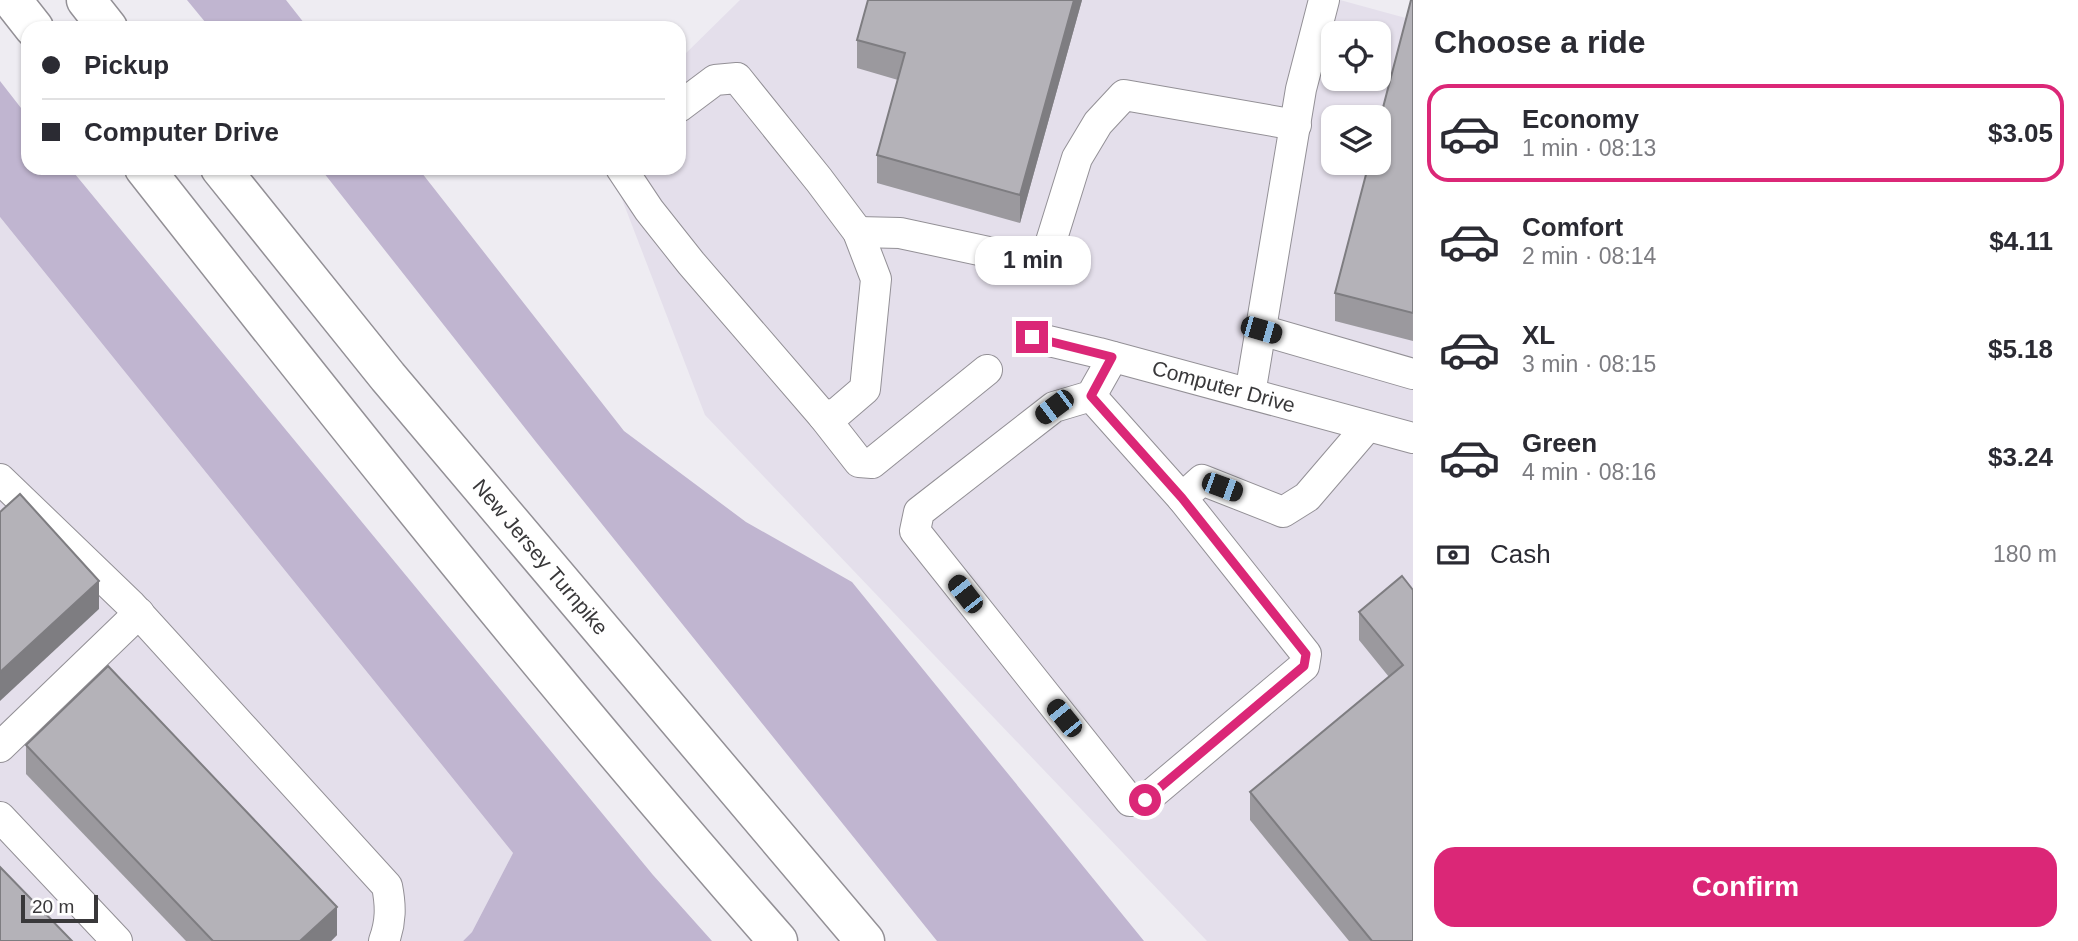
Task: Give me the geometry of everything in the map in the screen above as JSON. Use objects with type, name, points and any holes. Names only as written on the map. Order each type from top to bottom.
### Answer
[{"type":"highway","points":[[12,0],[28,21]]},
{"type":"highway","points":[[86,0],[102,21]]},
{"type":"highway","points":[[150,175],[324,397],[687,837],[778,941]]},
{"type":"highway","name":"New Jersey Turnpike","points":[[226,175],[388,377],[865,941]]},
{"type":"street","points":[[1250,394],[1301,89],[1324,0]]},
{"type":"street","points":[[686,102],[715,80],[737,78],[858,232],[876,279],[865,389],[837,413],[823,416]]},
{"type":"street","points":[[858,232],[900,233],[1044,264],[1077,158],[1098,123],[1124,96],[1296,125]]},
{"type":"street","points":[[626,175],[649,210],[691,263],[823,416],[859,462],[872,463],[987,370]]},
{"type":"street","points":[[1261,330],[1413,374]]},
{"type":"street","name":"Computer Drive","points":[[1032,337],[1413,438]]},
{"type":"street","points":[[1091,396],[1182,498],[1306,654],[1304,666],[1145,800],[1130,800],[915,531],[919,512],[1054,407],[1091,396],[1112,357]]},
{"type":"street","points":[[1182,498],[1202,480],[1283,512],[1307,497],[1367,427]]},
{"type":"street","points":[[0,479],[139,613],[387,887],[391,905],[389,927],[384,941]]},
{"type":"street","points":[[0,747],[139,613]]},
{"type":"street","points":[[0,817],[117,941]]},
{"type":"shaded area","points":[[187,0],[286,0],[302,21],[204,21]]},
{"type":"shaded area","points":[[740,0],[1340,0],[1413,20],[1413,941],[1207,941],[705,415],[613,175],[686,175],[686,53]]},
{"type":"shaded area","points":[[0,81],[21,108],[21,175],[76,175],[653,875],[712,941],[463,941],[472,932],[513,853],[0,217]]},
{"type":"shaded area","points":[[326,175],[423,175],[624,431],[746,522],[852,582],[1144,941],[937,941]]},
{"type":"shaded area","points":[[0,217],[513,853],[472,932],[463,941],[0,941]]},
{"type":"building","points":[[868,0],[1074,0],[1020,195],[877,155],[905,53],[857,40]]},
{"type":"building","points":[[1413,0],[1413,313],[1335,293],[1366,175],[1391,175],[1391,105],[1384,105],[1387,91],[1391,91],[1391,77]]},
{"type":"building","points":[[20,494],[99,581],[0,672],[0,512]]},
{"type":"building","points":[[1402,576],[1413,590],[1413,941],[1372,941],[1250,792],[1403,665],[1359,612]]},
{"type":"building","points":[[108,666],[337,907],[300,941],[213,941],[26,745]]},
{"type":"building","points":[[0,867],[72,941],[0,941]]},
{"type":"route","points":[[1032,337],[1112,357],[1091,396],[1182,498],[1306,654],[1304,666],[1145,800]]}]
